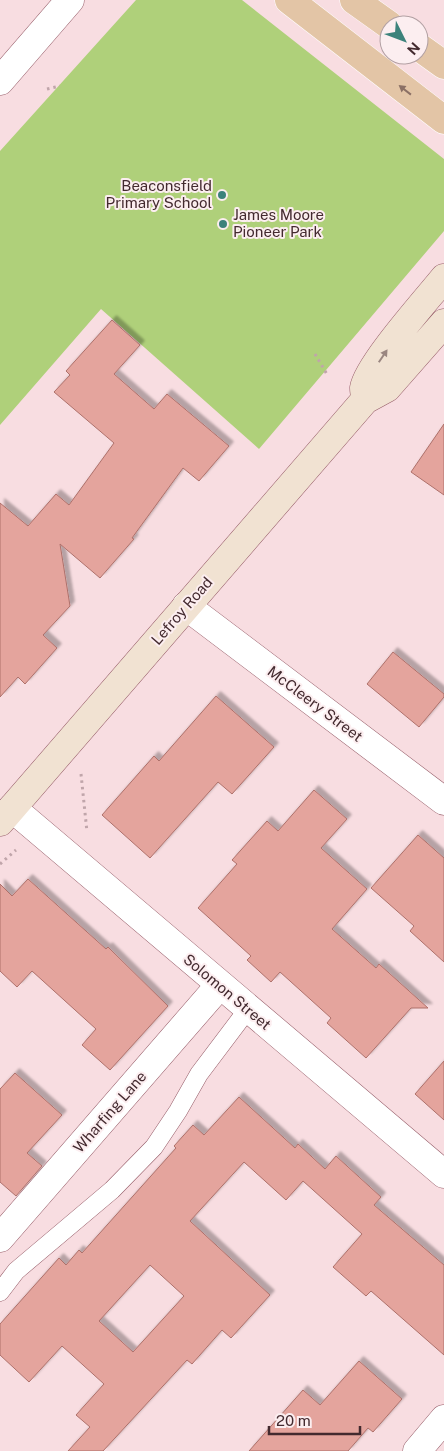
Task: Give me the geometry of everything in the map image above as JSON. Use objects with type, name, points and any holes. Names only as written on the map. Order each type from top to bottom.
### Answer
[{"type":"main road","points":[[289,0],[444,120]]},
{"type":"main road","points":[[354,0],[379,18]]},
{"type":"main road","points":[[429,54],[444,65]]},
{"type":"street","points":[[0,81],[70,0]]},
{"type":"street","points":[[365,400],[364,388],[369,377],[394,340],[444,278]]},
{"type":"street","name":"Lefroy Road","points":[[6,815],[365,400],[387,388],[444,323]]},
{"type":"street","name":"McCleery Street","points":[[186,606],[444,801]]},
{"type":"street","name":"Solomon Street","points":[[6,815],[248,1009],[444,1174]]},
{"type":"street","name":"Wharfing Lane","points":[[0,1238],[219,986]]},
{"type":"street","points":[[416,1451],[444,1419]]},
{"type":"lane","points":[[0,1292],[16,1271],[112,1190],[154,1147],[178,1111],[198,1074],[248,1009]]},
{"type":"path","points":[[47,89],[60,86]]},
{"type":"path","points":[[314,354],[328,376]]},
{"type":"path","points":[[78,766],[81,774],[88,838]]},
{"type":"path","points":[[0,864],[11,853],[23,849]]},
{"type":"green space","name":"James Moore Pioneer Park","points":[[136,0],[242,0],[444,159],[444,231],[259,449],[101,309],[0,425],[0,151]]},
{"type":"building","points":[[112,320],[140,345],[114,374],[154,409],[167,394],[229,446],[199,481],[183,468],[132,538],[134,539],[100,578],[60,544],[70,606],[43,635],[57,648],[25,684],[18,677],[0,697],[0,503],[28,526],[56,494],[69,505],[114,443],[54,392],[70,375],[66,371]]},
{"type":"building","points":[[444,424],[444,495],[411,472]]},
{"type":"building","points":[[393,652],[444,694],[444,697],[419,727],[367,684]]},
{"type":"building","points":[[216,696],[274,747],[232,794],[218,782],[150,858],[102,815],[154,756],[159,761]]},
{"type":"building","points":[[314,790],[347,819],[321,848],[367,889],[332,929],[376,968],[379,964],[428,1008],[411,1008],[366,1058],[327,1023],[331,1018],[280,972],[271,982],[247,960],[251,956],[198,908],[237,864],[232,860],[267,821],[278,831]]},
{"type":"building","points":[[418,835],[444,858],[444,962],[410,931],[414,926],[371,888]]},
{"type":"building","points":[[28,879],[106,949],[108,947],[168,1006],[110,1070],[82,1045],[96,1029],[32,971],[17,987],[0,971],[0,884],[12,896]]},
{"type":"building","points":[[444,1061],[444,1120],[415,1094]]},
{"type":"building","points":[[15,1073],[62,1115],[27,1153],[42,1166],[16,1196],[0,1182],[0,1089]]},
{"type":"building","points":[[239,1097],[295,1148],[298,1144],[325,1169],[336,1156],[381,1197],[374,1205],[444,1265],[444,1355],[371,1291],[366,1296],[333,1267],[362,1234],[303,1181],[286,1200],[244,1162],[190,1221],[270,1295],[231,1338],[222,1330],[192,1364],[187,1360],[103,1451],[68,1451],[90,1427],[76,1415],[104,1384],[62,1346],[29,1382],[0,1355],[0,1324],[59,1258],[66,1265],[79,1250],[82,1253],[176,1148],[174,1146],[193,1125],[204,1135]],"holes":[[[150,1265],[184,1296],[133,1352],[99,1321]]]},
{"type":"building","points":[[359,1361],[402,1399],[373,1432],[368,1428],[348,1451],[249,1451],[303,1390],[320,1405]]},
{"type":"place","name":"Beaconsfield Primary School","points":[[222,195]]},
{"type":"place","name":"James Moore Pioneer Park","points":[[223,224]]}]
